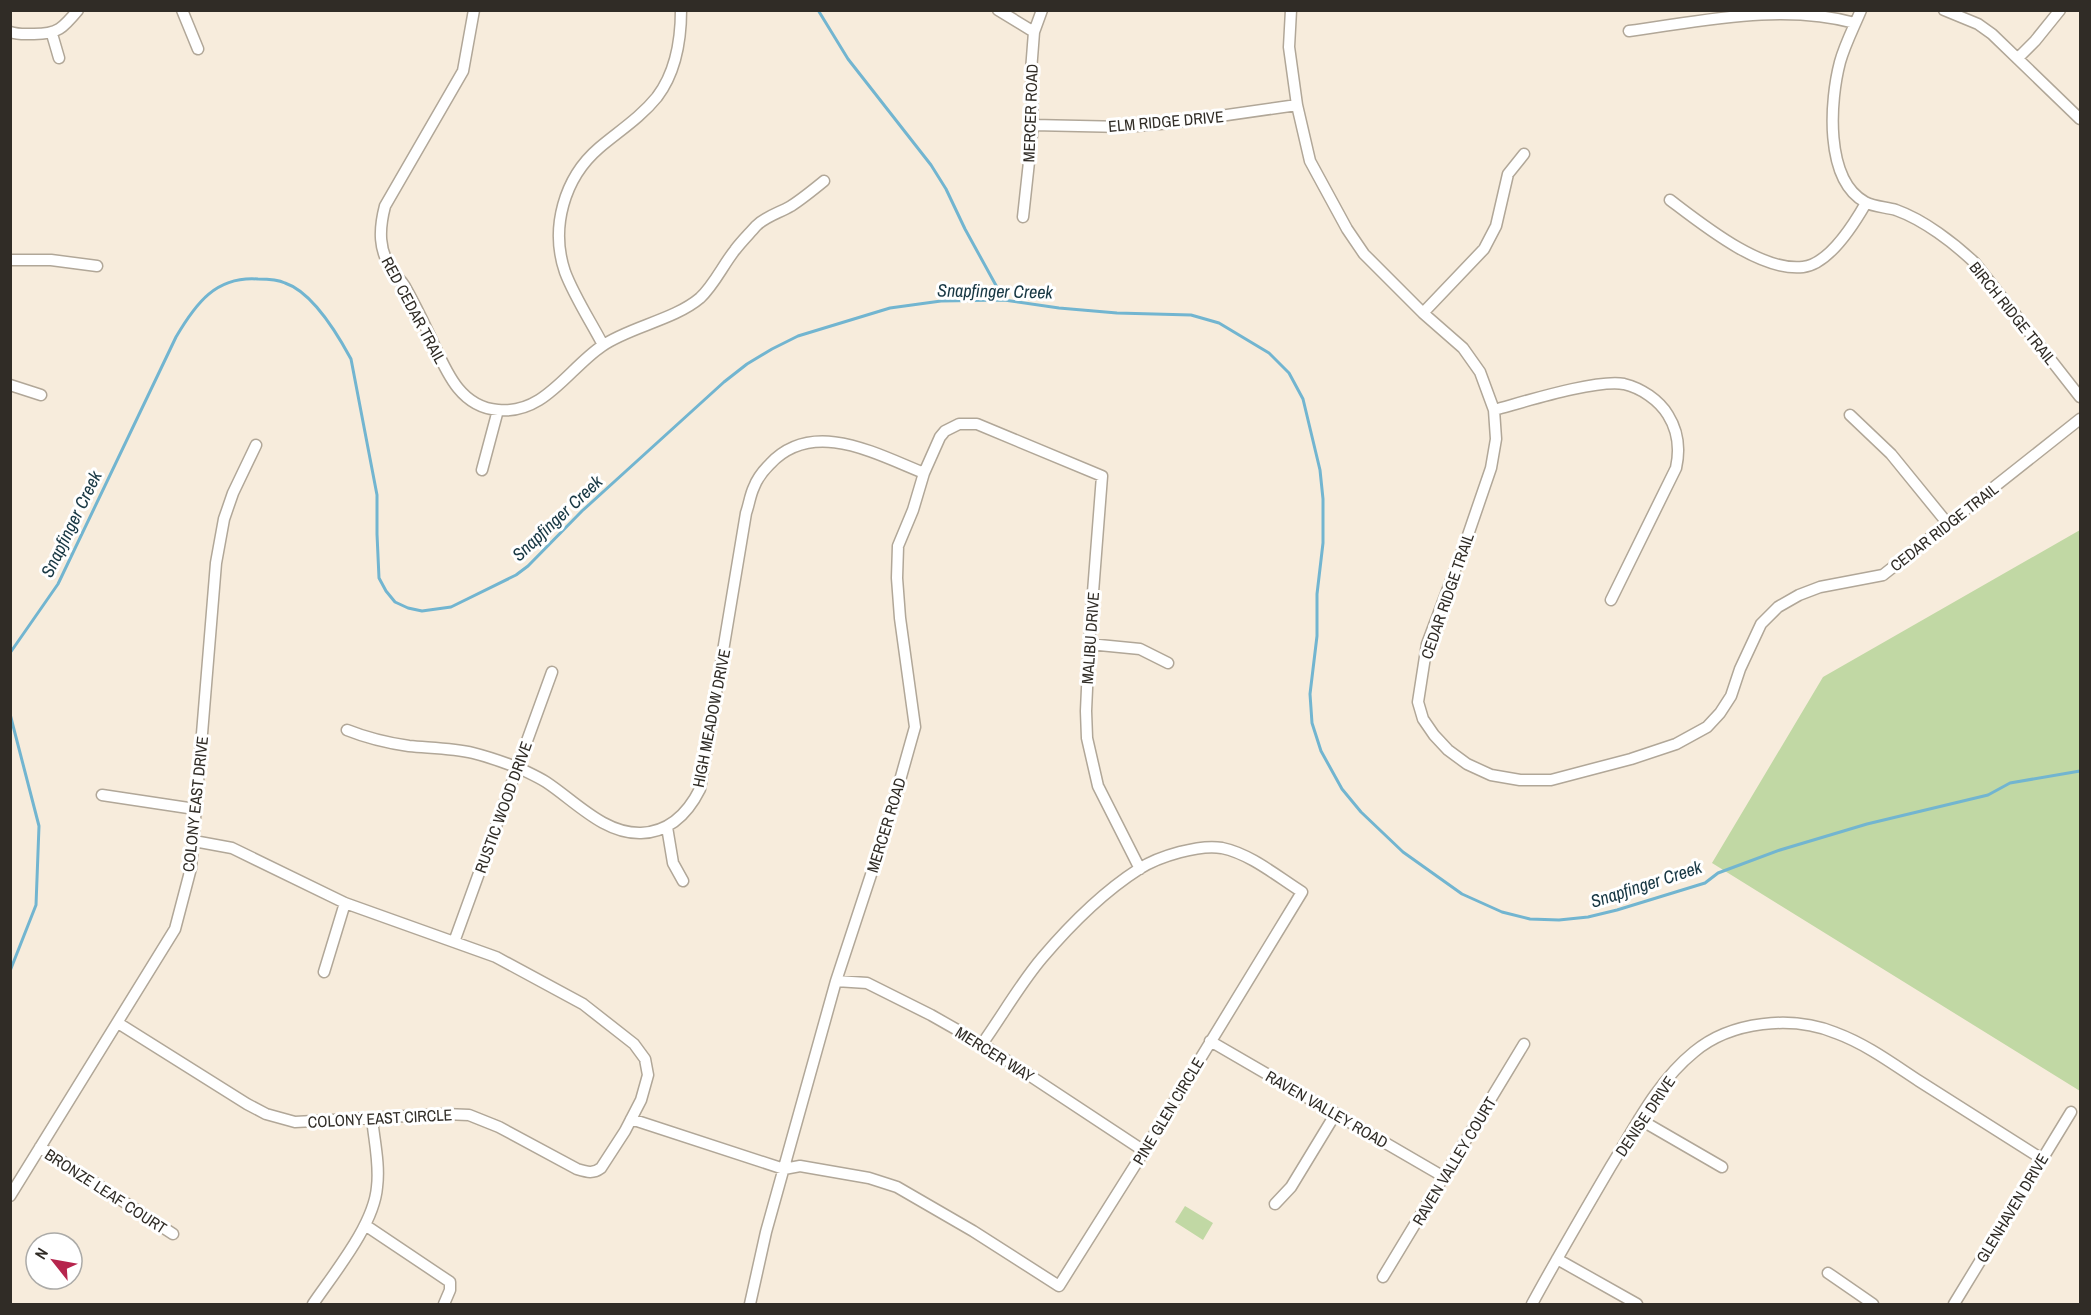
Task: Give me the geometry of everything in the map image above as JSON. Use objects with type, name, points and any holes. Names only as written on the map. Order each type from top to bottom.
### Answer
[{"type":"street","points":[[10,32],[52,34],[66,24],[78,10]]},
{"type":"street","points":[[182,10],[198,48]]},
{"type":"street","name":"RED CEDAR TRAIL","points":[[474,10],[464,71],[385,206],[380,236],[382,250],[414,303],[450,379],[471,401],[481,406],[498,410],[515,409],[542,400],[603,345],[682,309],[700,297],[735,249],[758,224],[791,206],[824,182]]},
{"type":"street","points":[[603,345],[565,272],[559,245],[561,213],[568,190],[577,172],[589,157],[634,122],[658,96],[676,59],[681,10]]},
{"type":"street","points":[[998,10],[1034,32]]},
{"type":"street","name":"MERCER ROAD","points":[[1023,217],[1033,124],[1031,70],[1034,32],[1042,10]]},
{"type":"street","name":"CEDAR RIDGE TRAIL","points":[[1292,10],[1289,47],[1297,105],[1310,161],[1347,230],[1364,254],[1423,314],[1463,348],[1470,357],[1480,372],[1494,410],[1496,439],[1491,468],[1427,644],[1418,702],[1423,719],[1448,750],[1467,764],[1491,775],[1520,780],[1551,780],[1677,744],[1707,727],[1720,713],[1731,696],[1744,659],[1761,624],[1778,607],[1799,595],[1820,587],[1883,575],[2080,419]]},
{"type":"street","points":[[1670,200],[1693,218],[1756,259],[1778,265],[1803,267],[1825,257],[1843,238],[1866,203],[1850,188],[1842,176],[1834,145],[1836,82],[1841,60],[1861,10]]},
{"type":"street","points":[[1944,10],[1978,24],[1992,34],[2019,57],[2080,119]]},
{"type":"street","points":[[2019,57],[2036,41],[2060,10]]},
{"type":"street","points":[[1629,32],[1754,15],[1823,17],[1855,23]]},
{"type":"street","points":[[52,34],[59,58]]},
{"type":"street","name":"ELM RIDGE DRIVE","points":[[1033,124],[1116,127],[1171,123],[1297,105]]},
{"type":"street","points":[[1423,314],[1484,249],[1496,226],[1508,174],[1524,154]]},
{"type":"street","name":"BIRCH RIDGE TRAIL","points":[[1866,203],[1896,210],[1940,234],[1958,247],[1975,263],[2080,397]]},
{"type":"street","points":[[10,260],[51,260],[97,266]]},
{"type":"street","points":[[1494,410],[1597,385],[1622,384],[1635,387],[1655,399],[1665,409],[1675,428],[1678,448],[1676,468],[1611,600]]},
{"type":"street","points":[[10,385],[41,395]]},
{"type":"street","points":[[482,470],[498,410]]},
{"type":"street","points":[[1850,415],[1891,454],[1948,524]]},
{"type":"street","name":"MERCER ROAD","points":[[750,1305],[766,1232],[836,981],[888,823],[915,727],[900,618],[897,578],[898,546],[913,510],[924,473],[945,431],[959,424],[977,424],[1029,446]]},
{"type":"street","name":"HIGH MEADOW DRIVE","points":[[667,827],[681,816],[700,789],[746,513],[754,486],[765,469],[778,455],[797,445],[817,440],[846,444],[924,473]]},
{"type":"street","name":"COLONY EAST DRIVE","points":[[10,1196],[175,929],[191,868],[216,563],[224,519],[256,445]]},
{"type":"street","name":"MALIBU DRIVE","points":[[1029,446],[1102,476],[1089,644],[1087,738],[1098,786],[1140,868]]},
{"type":"street","points":[[1089,644],[1140,649],[1168,663]]},
{"type":"street","name":"RUSTIC WOOD DRIVE","points":[[454,942],[552,672]]},
{"type":"street","points":[[347,730],[377,740],[472,753],[518,768],[544,780],[601,822],[620,830],[645,832],[667,827],[673,863],[683,881]]},
{"type":"street","points":[[102,795],[195,808]]},
{"type":"street","name":"COLONY EAST CIRCLE","points":[[118,1023],[266,1114],[295,1122],[444,1114],[469,1115],[499,1127],[588,1173],[596,1172],[601,1168],[613,1152],[642,1100],[648,1075],[645,1059],[634,1044],[583,1004],[496,957],[345,903],[232,848],[194,841]]},
{"type":"street","name":"PINE GLEN CIRCLE","points":[[631,1119],[784,1169],[800,1166],[869,1178],[897,1187],[974,1231],[1059,1286],[1302,892],[1246,857],[1222,848],[1203,848],[1177,853],[1140,868],[1091,907],[1042,959],[982,1044]]},
{"type":"street","points":[[324,972],[345,903]]},
{"type":"street","name":"MERCER WAY","points":[[836,981],[867,983],[931,1015],[982,1044],[1144,1151]]},
{"type":"street","name":"DENISE DRIVE","points":[[1532,1305],[1639,1119],[1666,1080],[1694,1052],[1716,1038],[1737,1031],[1764,1024],[1789,1022],[1836,1033],[1875,1053],[2042,1159]]},
{"type":"street","name":"RAVEN VALLEY ROAD","points":[[1210,1041],[1444,1177]]},
{"type":"street","name":"RAVEN VALLEY COURT","points":[[1383,1277],[1524,1044]]},
{"type":"street","name":"GLENHAVEN DRIVE","points":[[1954,1305],[2071,1112]]},
{"type":"street","points":[[1275,1204],[1291,1187],[1336,1113]]},
{"type":"street","points":[[313,1305],[365,1225],[372,1208],[377,1189],[378,1172],[372,1118]]},
{"type":"street","points":[[1639,1119],[1722,1167]]},
{"type":"street","name":"BRONZE LEAF COURT","points":[[40,1148],[173,1234]]},
{"type":"street","points":[[365,1225],[450,1282],[450,1290],[444,1305]]},
{"type":"street","points":[[1557,1259],[1637,1305]]},
{"type":"street","points":[[1828,1273],[1873,1305]]},
{"type":"green space","points":[[2080,530],[2080,1091],[1712,863],[1823,677]]},
{"type":"green space","points":[[1185,1206],[1213,1223],[1203,1240],[1175,1222]]},
{"type":"waterway","points":[[818,10],[848,59],[931,165],[1004,300]]},
{"type":"waterway","name":"Snapfinger Creek","points":[[10,653],[58,584],[176,337],[200,303],[209,294],[230,282],[243,279],[272,280],[295,288],[305,295],[323,315],[346,349],[351,359],[377,495],[379,578],[395,602],[422,611],[451,607],[516,575],[528,566],[582,511],[724,382],[747,364],[772,349],[798,336],[890,308],[941,301],[1004,300],[1117,313],[1191,315],[1219,323],[1269,353],[1289,373],[1303,399],[1320,470],[1323,499],[1323,543],[1317,594],[1317,636],[1310,694],[1312,723],[1321,751],[1342,789],[1361,812],[1403,852],[1462,894],[1502,912],[1530,919],[1559,920],[1588,917],[1617,910],[1705,883],[1718,873],[1780,850],[1867,824],[1988,795],[2010,783],[2080,771]]},
{"type":"waterway","points":[[10,714],[39,826],[36,905],[10,971]]}]
